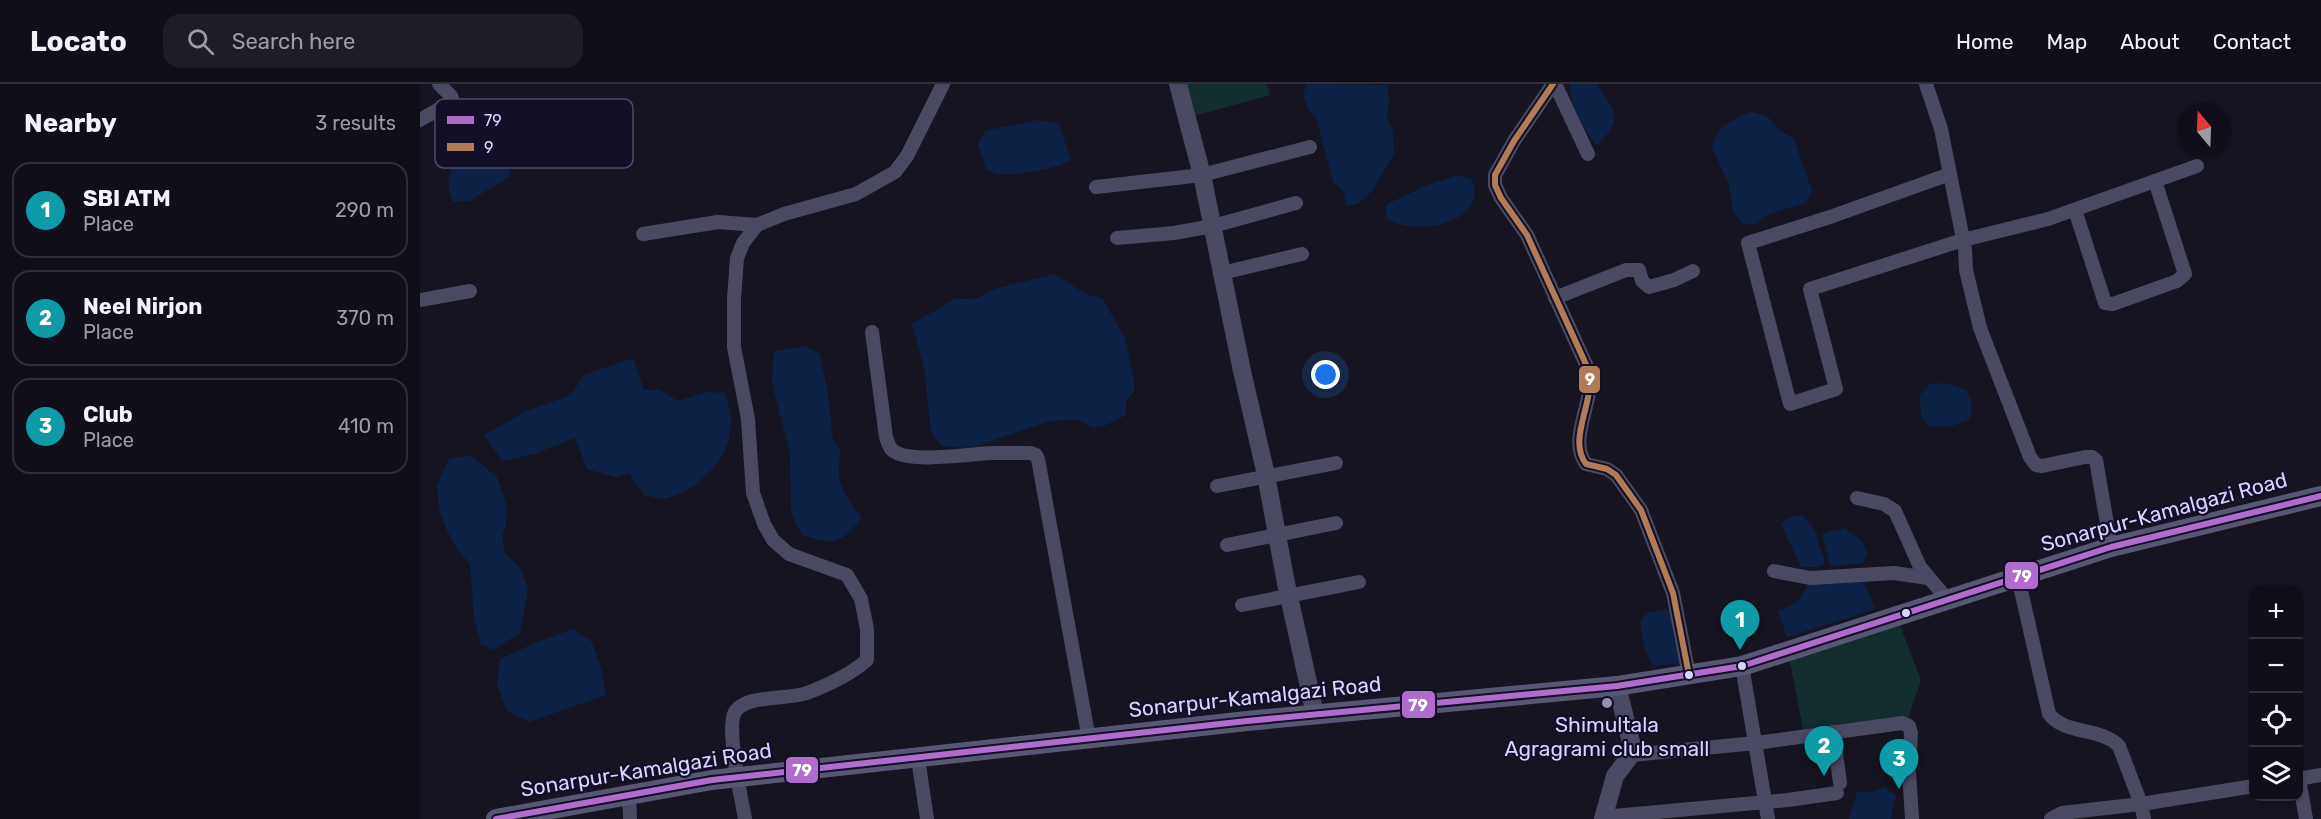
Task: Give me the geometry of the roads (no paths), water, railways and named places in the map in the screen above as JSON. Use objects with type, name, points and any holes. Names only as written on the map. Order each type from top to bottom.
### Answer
[{"type":"main road","name":"Sonarpur-Kamalgazi Road","points":[[496,819],[738,778],[1315,714],[1617,686],[1742,666],[2111,547],[2321,495]]},
{"type":"street","points":[[439,84],[452,99]]},
{"type":"street","points":[[643,234],[718,222],[757,225],[784,214],[856,194],[895,171],[907,156],[943,84]]},
{"type":"street","points":[[1178,84],[1202,175],[1315,714]]},
{"type":"street","points":[[1588,154],[1554,84],[1514,141],[1495,175],[1495,185],[1501,198],[1527,235],[1588,370],[1591,381],[1590,394],[1578,441],[1579,454],[1586,464],[1607,469],[1616,475],[1641,510],[1673,593],[1689,675]]},
{"type":"street","points":[[1926,84],[1938,117],[1964,240],[1966,270],[1980,328],[2030,456],[2038,467],[2085,457],[2092,457],[2096,460],[2111,547]]},
{"type":"street","points":[[420,120],[435,111]]},
{"type":"street","points":[[1096,187],[1202,175],[1310,147]]},
{"type":"street","points":[[1950,174],[1830,217],[1748,243],[1790,405],[1836,389],[1810,289],[1964,240],[2048,219],[2197,166]]},
{"type":"street","points":[[2074,210],[2105,303],[2112,304],[2134,297],[2180,280],[2185,274],[2155,181]]},
{"type":"street","points":[[1117,238],[1174,233],[1213,226],[1296,203]]},
{"type":"street","points":[[745,819],[732,723],[735,712],[746,702],[804,694],[854,672],[867,660],[867,629],[861,599],[847,575],[789,554],[773,540],[764,524],[753,492],[748,419],[734,347],[734,299],[737,258],[743,243],[757,225]]},
{"type":"street","points":[[1222,273],[1302,254]]},
{"type":"street","points":[[1556,298],[1626,270],[1639,270],[1642,281],[1648,287],[1674,280],[1693,271]]},
{"type":"street","points":[[420,300],[470,291]]},
{"type":"street","points":[[872,332],[886,437],[894,452],[922,457],[992,453],[1036,455],[1089,739]]},
{"type":"street","points":[[1216,486],[1336,463]]},
{"type":"street","points":[[1857,498],[1884,504],[1895,511],[1920,567],[1948,600]]},
{"type":"street","points":[[1227,545],[1336,523]]},
{"type":"street","points":[[1774,571],[1810,578],[1894,573],[1928,578]]},
{"type":"street","points":[[2018,577],[2049,714],[2058,722],[2113,739],[2119,746],[2141,804],[2144,819]]},
{"type":"street","points":[[1242,606],[1359,582]]},
{"type":"street","points":[[1742,666],[1768,819]]},
{"type":"street","points":[[1617,686],[1632,746],[1631,755],[1615,776],[1603,818],[1689,815],[1839,788],[1833,732]]},
{"type":"street","points":[[1631,755],[1756,743],[1902,723],[1909,726],[1911,733],[1909,771],[1912,819]]},
{"type":"street","points":[[918,758],[927,819]]},
{"type":"street","points":[[2303,778],[2321,775]]},
{"type":"street","points":[[2051,819],[2062,813],[2081,815],[2249,787]]},
{"type":"street","points":[[629,795],[630,819]]},
{"type":"street","points":[[2303,801],[2306,819]]},
{"type":"water","points":[[1307,84],[1387,85],[1389,99],[1387,118],[1393,132],[1394,154],[1372,191],[1358,204],[1347,206],[1343,191],[1333,182],[1316,117],[1308,110],[1303,95]]},
{"type":"water","points":[[1569,84],[1596,84],[1612,108],[1614,115],[1611,129],[1597,145],[1586,132],[1578,117]]},
{"type":"water","points":[[1752,112],[1767,116],[1781,131],[1794,139],[1812,191],[1806,203],[1769,214],[1754,225],[1742,223],[1733,211],[1729,185],[1712,147],[1718,133],[1726,124]]},
{"type":"water","points":[[1037,120],[1059,124],[1071,160],[1047,169],[1017,174],[998,174],[986,169],[978,144],[985,131]]},
{"type":"water","points":[[510,168],[509,177],[470,201],[453,202],[449,188],[452,169]]},
{"type":"water","points":[[1458,175],[1472,179],[1474,195],[1469,207],[1459,217],[1445,223],[1412,226],[1397,223],[1385,217],[1387,204],[1430,184]]},
{"type":"water","points":[[1055,274],[1086,294],[1102,298],[1125,338],[1134,379],[1134,392],[1126,401],[1126,415],[1104,426],[1093,428],[1078,420],[1050,421],[971,448],[942,446],[931,432],[924,368],[912,324],[955,299],[975,299],[994,289]]},
{"type":"water","points":[[806,346],[819,353],[827,387],[833,440],[841,452],[838,471],[842,487],[861,517],[848,534],[833,541],[804,536],[796,524],[791,510],[790,453],[772,383],[774,351]]},
{"type":"water","points":[[633,358],[644,390],[660,390],[678,401],[707,392],[725,393],[731,420],[726,447],[712,470],[679,494],[665,498],[644,495],[629,473],[615,477],[587,469],[575,438],[534,454],[502,461],[484,435],[524,412],[571,395],[584,375]]},
{"type":"water","points":[[1947,383],[1967,390],[1972,404],[1970,419],[1952,426],[1930,427],[1922,418],[1919,396],[1930,384]]},
{"type":"water","points":[[470,455],[497,477],[507,507],[506,525],[502,537],[505,554],[520,567],[528,589],[520,633],[493,650],[481,644],[474,618],[470,564],[458,550],[447,531],[439,509],[437,485],[449,459]]},
{"type":"water","points":[[1802,515],[1815,530],[1825,563],[1817,567],[1801,567],[1781,524],[1790,517]]},
{"type":"water","points":[[1844,528],[1862,541],[1867,554],[1863,563],[1830,566],[1822,534]]},
{"type":"water","points":[[1863,579],[1875,609],[1787,637],[1778,611],[1798,601],[1808,582]]},
{"type":"water","points":[[1668,609],[1672,616],[1682,663],[1654,666],[1643,644],[1641,619],[1648,613]]},
{"type":"water","points":[[573,629],[592,642],[601,668],[606,695],[529,722],[506,710],[497,683],[500,659]]},
{"type":"water","points":[[1884,787],[1896,795],[1891,819],[1849,819],[1857,792],[1874,792]]},
{"type":"place","name":"SBI ATM","points":[[1740,650]]},
{"type":"place","name":"Shimultala Agragrami club small","points":[[1607,703]]},
{"type":"place","name":"Neel Nirjon","points":[[1824,776]]},
{"type":"place","name":"Club","points":[[1899,789]]}]
